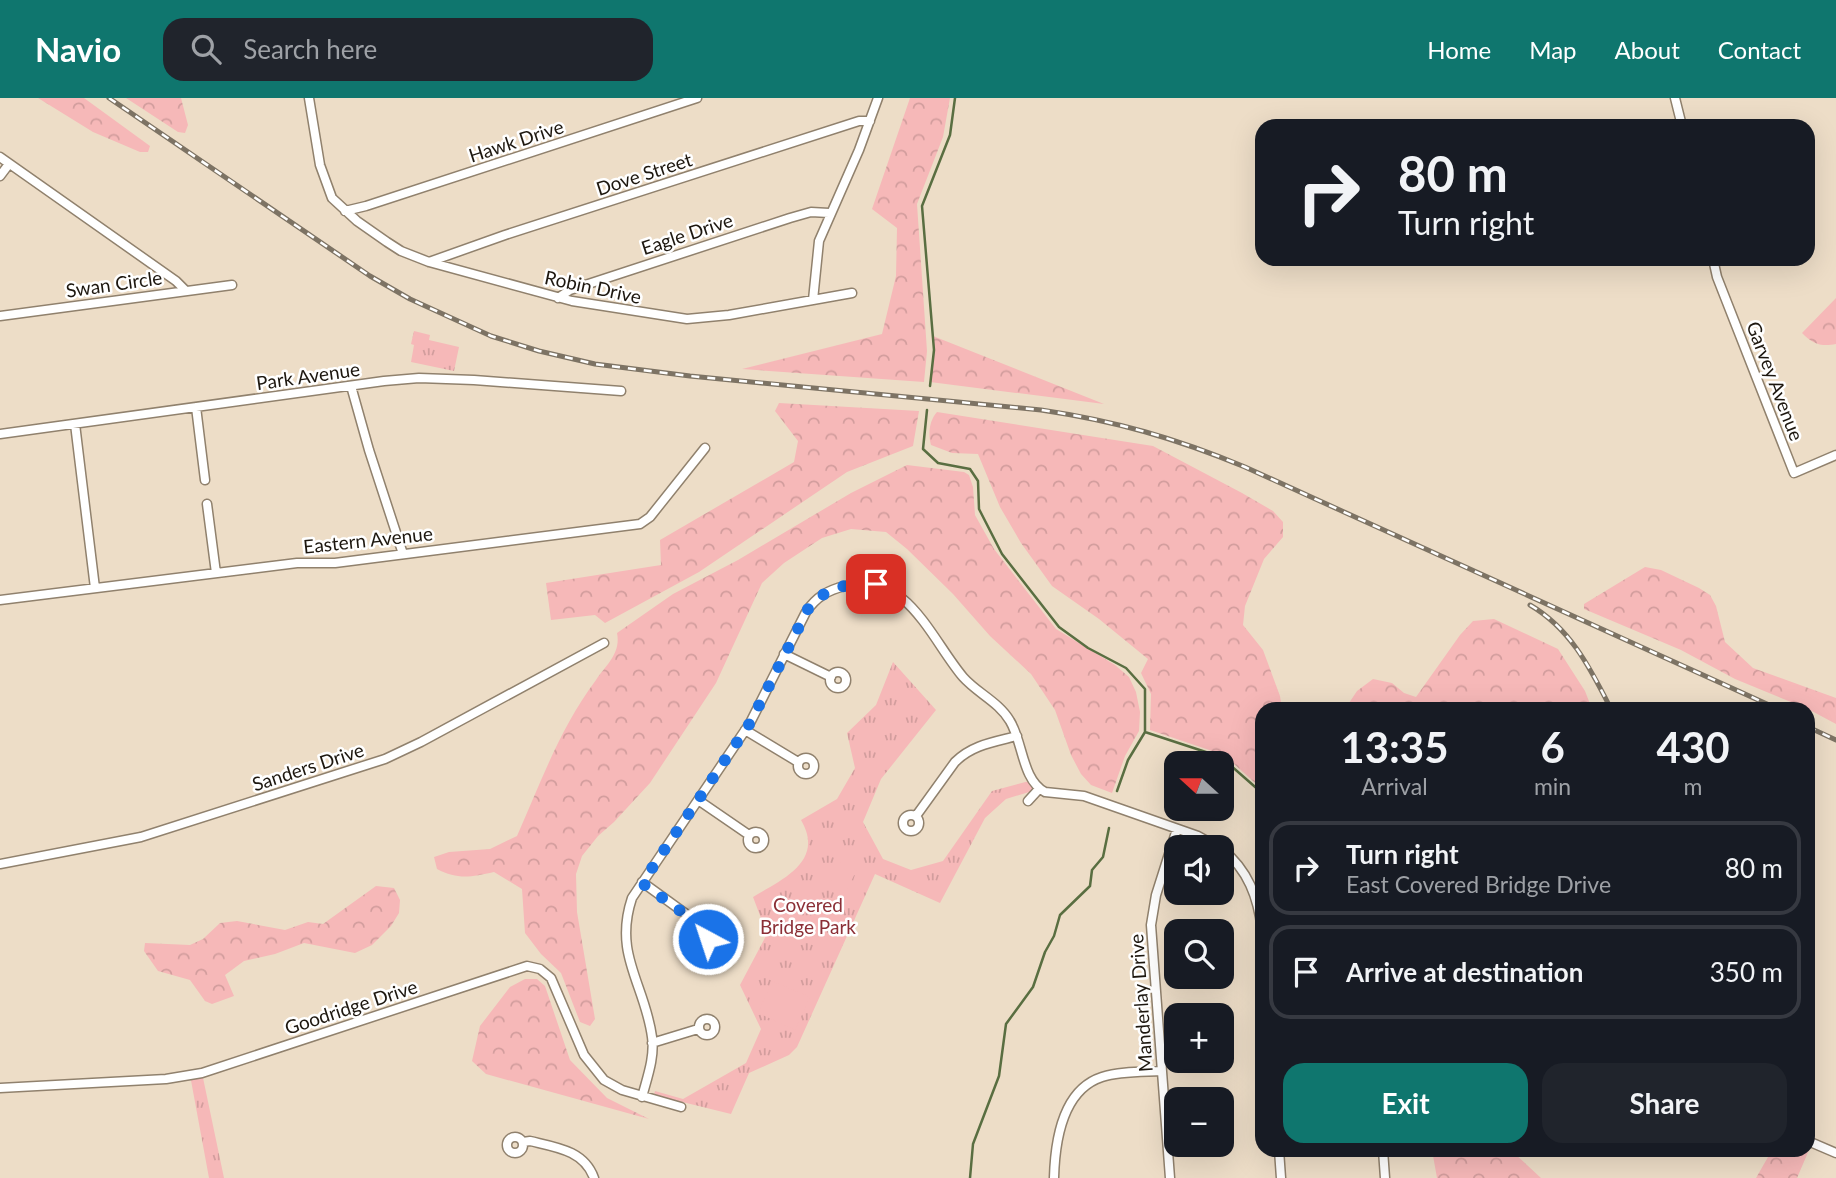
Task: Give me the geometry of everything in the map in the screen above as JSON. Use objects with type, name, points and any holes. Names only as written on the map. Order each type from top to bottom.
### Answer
[{"type":"street","name":"Robin Drive","points":[[309,98],[314,138],[324,180],[332,198],[345,211],[401,251],[429,262],[558,298],[687,319],[729,315],[852,293]]},
{"type":"street","name":"Hawk Drive","points":[[345,211],[698,98]]},
{"type":"street","points":[[813,300],[816,249],[878,98]]},
{"type":"street","points":[[1675,98],[1680,119]]},
{"type":"street","name":"Dove Street","points":[[429,262],[833,129],[859,121],[870,121]]},
{"type":"street","points":[[0,157],[185,290]]},
{"type":"street","points":[[0,176],[9,164]]},
{"type":"street","name":"Eagle Drive","points":[[558,298],[569,290],[790,218],[811,212],[829,213]]},
{"type":"street","name":"Garvey Avenue","points":[[1715,266],[1794,472],[1836,455]]},
{"type":"street","name":"Swan Circle","points":[[0,316],[232,285]]},
{"type":"street","name":"Park Avenue","points":[[0,434],[419,378],[621,391]]},
{"type":"street","points":[[351,386],[402,554]]},
{"type":"street","points":[[196,407],[205,480]]},
{"type":"street","points":[[75,424],[95,588]]},
{"type":"street","name":"Eastern Avenue","points":[[0,600],[297,563],[335,563],[640,524],[650,517],[705,448]]},
{"type":"street","points":[[207,504],[216,573]]},
{"type":"street","points":[[642,1097],[650,1068],[652,1044],[626,948],[627,915],[632,898],[745,730],[809,607],[824,593],[859,583],[885,587],[900,595],[912,607],[963,677],[1007,716],[1030,774],[1039,789],[1084,796],[1195,835]]},
{"type":"street","name":"Sanders Drive","points":[[0,864],[141,837],[385,759],[604,643]]},
{"type":"street","points":[[784,654],[831,677]]},
{"type":"street","points":[[745,730],[798,762]]},
{"type":"street","points":[[916,816],[962,755],[970,749],[1017,736]]},
{"type":"street","points":[[1028,801],[1039,789]]},
{"type":"street","points":[[698,800],[749,835]]},
{"type":"street","name":"Manderlay Drive","points":[[1170,1178],[1152,925],[1156,895],[1177,829]]},
{"type":"street","points":[[1234,860],[1251,884],[1255,896]]},
{"type":"street","points":[[642,883],[704,928]]},
{"type":"street","name":"Goodridge Drive","points":[[0,1088],[166,1079],[202,1073],[527,966],[540,969],[551,978],[584,1055],[604,1080],[642,1097],[681,1107]]},
{"type":"street","points":[[652,1044],[698,1029]]},
{"type":"street","points":[[1055,1178],[1060,1132],[1071,1101],[1082,1088],[1108,1076],[1162,1071]]},
{"type":"street","points":[[523,1142],[530,1141],[575,1154],[585,1161],[594,1178]]},
{"type":"street","points":[[1815,1144],[1836,1153]]},
{"type":"street","points":[[1280,1157],[1281,1178]]},
{"type":"street","points":[[1384,1157],[1385,1178]]},
{"type":"green space","points":[[38,98],[84,98],[150,146],[148,152],[140,152],[93,132]]},
{"type":"green space","points":[[126,98],[181,98],[188,125],[185,133],[178,132]]},
{"type":"green space","points":[[910,98],[950,98],[943,137],[917,204],[927,351],[924,382],[742,369],[882,334],[896,276],[897,228],[872,209]]},
{"type":"green space","points":[[1836,298],[1836,344],[1822,345],[1814,342],[1802,333]]},
{"type":"green space","points":[[414,331],[430,335],[429,340],[459,347],[454,371],[411,362]]},
{"type":"green space","points":[[933,336],[1104,404],[930,382]]},
{"type":"green space","points":[[779,403],[919,411],[913,446],[847,472],[699,572],[605,623],[595,615],[551,620],[546,583],[661,565],[660,540],[794,462],[798,441],[775,411]]},
{"type":"green space","points":[[937,412],[1153,446],[1273,511],[1283,522],[1283,537],[1264,559],[1245,606],[1243,625],[1263,650],[1281,702],[1255,702],[1255,783],[1234,764],[1234,751],[1212,751],[1150,730],[1151,694],[1141,673],[1148,659],[1099,619],[1052,586],[1021,543],[1000,507],[978,454],[952,453],[931,445],[930,428]]},
{"type":"green space","points":[[907,465],[964,472],[969,475],[973,487],[975,515],[994,549],[1056,629],[1115,665],[1129,677],[1136,692],[1140,712],[1139,731],[1125,756],[1112,793],[1091,785],[1081,774],[1071,755],[1055,710],[1031,674],[990,636],[953,594],[907,549],[886,532],[851,529],[822,538],[784,563],[762,583],[716,683],[650,783],[582,856],[576,874],[577,912],[595,1019],[590,1026],[580,1022],[561,973],[541,954],[525,933],[522,889],[494,872],[452,875],[437,869],[434,857],[449,852],[490,849],[517,836],[572,717],[615,652],[617,633],[673,594],[738,560],[851,493]]},
{"type":"green space","points":[[1645,567],[1661,570],[1699,588],[1710,595],[1716,606],[1725,642],[1753,668],[1836,698],[1836,724],[1815,713],[1815,702],[1791,702],[1735,679],[1681,650],[1584,609],[1584,604]]},
{"type":"green space","points":[[1494,619],[1558,649],[1589,702],[1350,702],[1357,691],[1373,679],[1392,683],[1404,693],[1416,697],[1473,621]]},
{"type":"green space","name":"Covered Bridge Park","points":[[893,662],[936,710],[881,779],[863,822],[883,859],[911,870],[943,861],[992,791],[1033,780],[1039,789],[1006,799],[985,818],[940,903],[875,874],[797,1047],[789,1055],[749,1073],[731,1114],[654,1095],[655,1091],[683,1099],[746,1063],[761,1029],[740,985],[767,934],[753,897],[788,876],[804,858],[808,847],[807,834],[801,820],[837,799],[855,768],[847,733],[876,705]]},
{"type":"green space","points":[[843,857],[859,865],[845,894],[829,886]]},
{"type":"green space","points":[[376,886],[394,888],[400,900],[399,913],[391,926],[372,945],[355,953],[304,943],[275,954],[244,961],[225,975],[234,996],[212,1004],[205,1001],[190,980],[158,971],[144,951],[145,943],[190,945],[203,939],[220,923],[237,921],[285,930],[308,922],[323,924]]},
{"type":"green space","points":[[525,979],[537,979],[545,986],[570,1060],[607,1098],[649,1119],[486,1074],[472,1061],[480,1026],[510,987]]},
{"type":"green space","points":[[772,981],[810,997],[795,1030],[758,1013]]},
{"type":"green space","points":[[202,1073],[224,1178],[209,1178],[190,1075]]},
{"type":"green space","points":[[1433,1157],[1518,1157],[1541,1178],[1437,1178]]},
{"type":"green space","points":[[1768,1157],[1806,1157],[1797,1178],[1756,1178]]},
{"type":"waterway","points":[[930,386],[934,350],[922,206],[950,135],[955,98]]},
{"type":"waterway","points":[[927,410],[923,449],[938,463],[970,469],[978,481],[979,509],[1002,554],[1059,627],[1088,648],[1126,668],[1145,689],[1145,732],[1221,757],[1255,787]]},
{"type":"waterway","points":[[1117,791],[1128,760],[1145,732]]},
{"type":"waterway","points":[[970,1178],[973,1144],[999,1076],[1006,1024],[1033,987],[1060,915],[1090,886],[1092,870],[1103,857],[1109,828]]},
{"type":"railway","points":[[109,98],[370,276],[410,299],[491,336],[595,364],[690,376],[1041,410],[1095,419],[1145,432],[1245,467],[1763,702]]},
{"type":"railway","points":[[1530,605],[1568,638],[1587,664],[1607,702]]},
{"type":"railway","points":[[1815,730],[1836,740]]},
{"type":"route","points":[[708,939],[704,936],[704,928],[642,883],[750,723],[809,607],[824,593],[836,588],[859,583],[876,584]]}]
